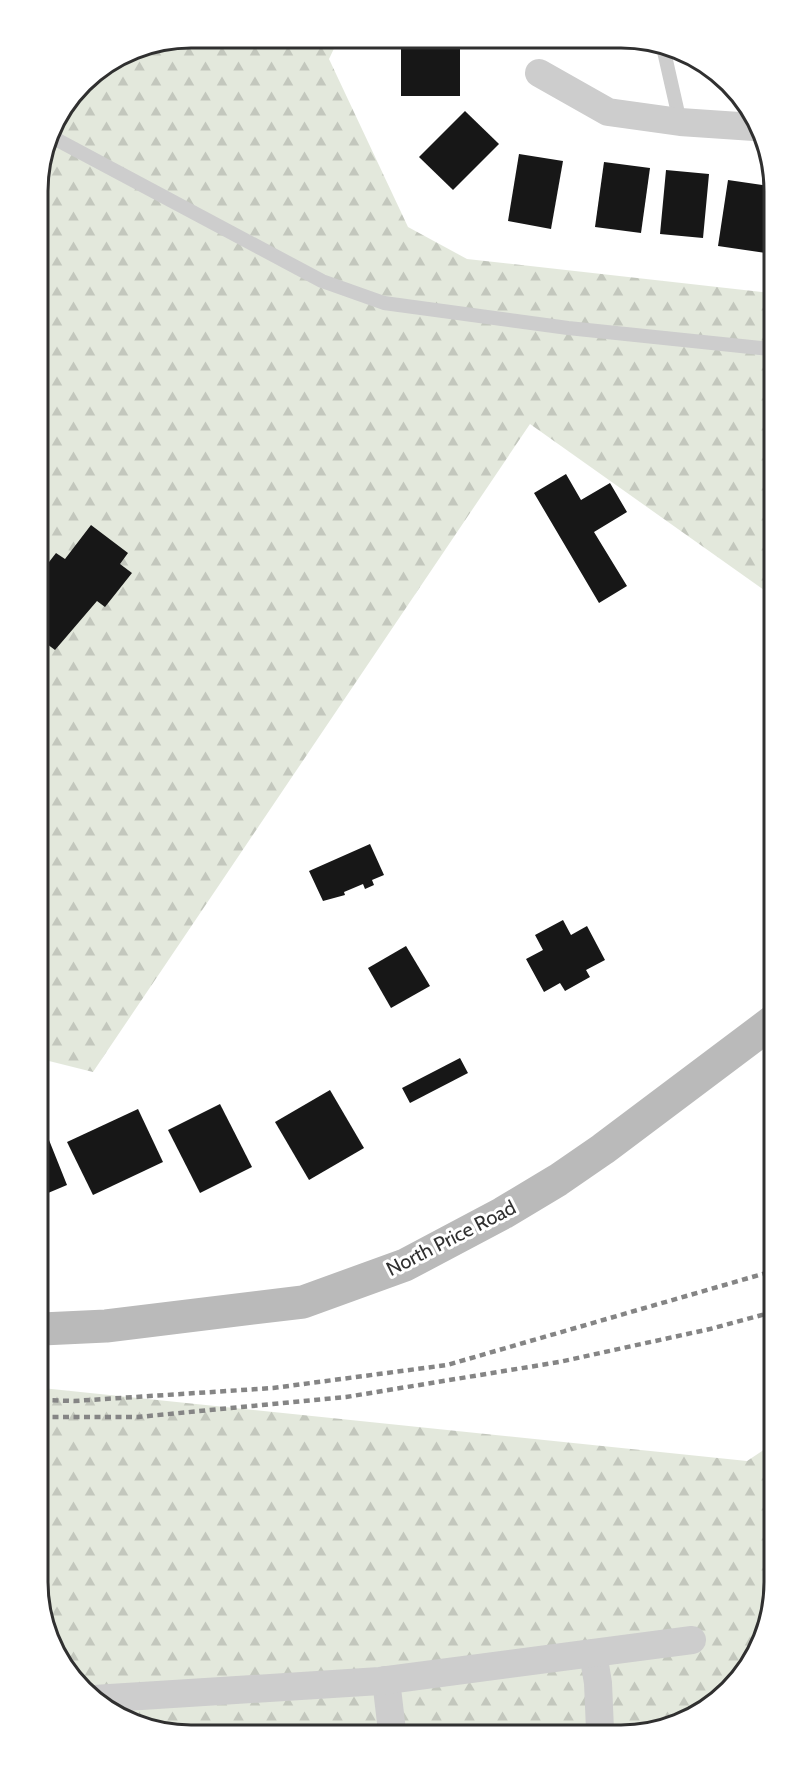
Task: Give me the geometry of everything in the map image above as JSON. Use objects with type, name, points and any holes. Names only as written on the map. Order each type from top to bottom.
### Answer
[{"type":"street","points":[[539,73],[608,112],[680,122],[748,127]]},
{"type":"street","name":"North Price Road","points":[[48,1329],[106,1326],[303,1302],[405,1265],[503,1213],[558,1180],[764,1028]]},
{"type":"street","points":[[108,1698],[386,1680],[692,1640]]},
{"type":"street","points":[[593,1653],[598,1683],[600,1725]]},
{"type":"street","points":[[386,1680],[391,1725]]},
{"type":"lane","points":[[665,55],[680,122]]},
{"type":"lane","points":[[58,140],[322,281],[384,303],[557,326],[764,348]]},
{"type":"green space","points":[[182,48],[334,48],[329,59],[408,227],[467,259],[764,292],[764,590],[530,424],[93,1072],[48,1061],[48,182],[53,154],[67,120],[90,90],[120,67],[136,59]]},
{"type":"green space","points":[[48,1389],[747,1461],[764,1450],[764,1591],[756,1628],[740,1661],[722,1683],[700,1701],[676,1714],[658,1720],[621,1725],[173,1724],[128,1710],[97,1689],[72,1661],[59,1637],[53,1619],[48,1582]]},
{"type":"building","points":[[401,48],[460,48],[460,96],[401,96]]},
{"type":"building","points":[[465,111],[499,144],[453,190],[419,157]]},
{"type":"building","points":[[519,154],[563,161],[551,229],[508,221]]},
{"type":"building","points":[[604,162],[650,168],[641,233],[595,227]]},
{"type":"building","points":[[666,170],[709,174],[703,238],[660,234]]},
{"type":"building","points":[[728,180],[764,185],[764,253],[718,246]]},
{"type":"building","points":[[566,474],[581,500],[610,483],[627,512],[594,532],[627,586],[599,603],[534,493]]},
{"type":"building","points":[[91,525],[128,553],[120,564],[132,573],[105,607],[97,601],[55,650],[48,645],[48,563],[56,553],[65,559]]},
{"type":"building","points":[[370,844],[384,875],[372,880],[374,885],[365,889],[363,884],[344,892],[345,895],[323,901],[309,871]]},
{"type":"building","points":[[563,920],[571,935],[587,926],[605,960],[586,970],[590,977],[565,991],[560,983],[544,992],[526,959],[543,950],[535,935]]},
{"type":"building","points":[[406,946],[430,986],[391,1008],[368,968]]},
{"type":"building","points":[[460,1058],[468,1073],[410,1103],[402,1088]]},
{"type":"building","points":[[330,1090],[364,1148],[309,1180],[275,1122]]},
{"type":"building","points":[[220,1104],[252,1167],[200,1193],[168,1130]]},
{"type":"building","points":[[138,1109],[163,1162],[93,1195],[67,1142]]},
{"type":"building","points":[[48,1138],[67,1185],[48,1193]]},
{"type":"railway","points":[[48,1400],[74,1401],[273,1388],[447,1365],[764,1274]]},
{"type":"railway","points":[[48,1417],[138,1417],[346,1397],[559,1362],[710,1329],[764,1314]]}]
